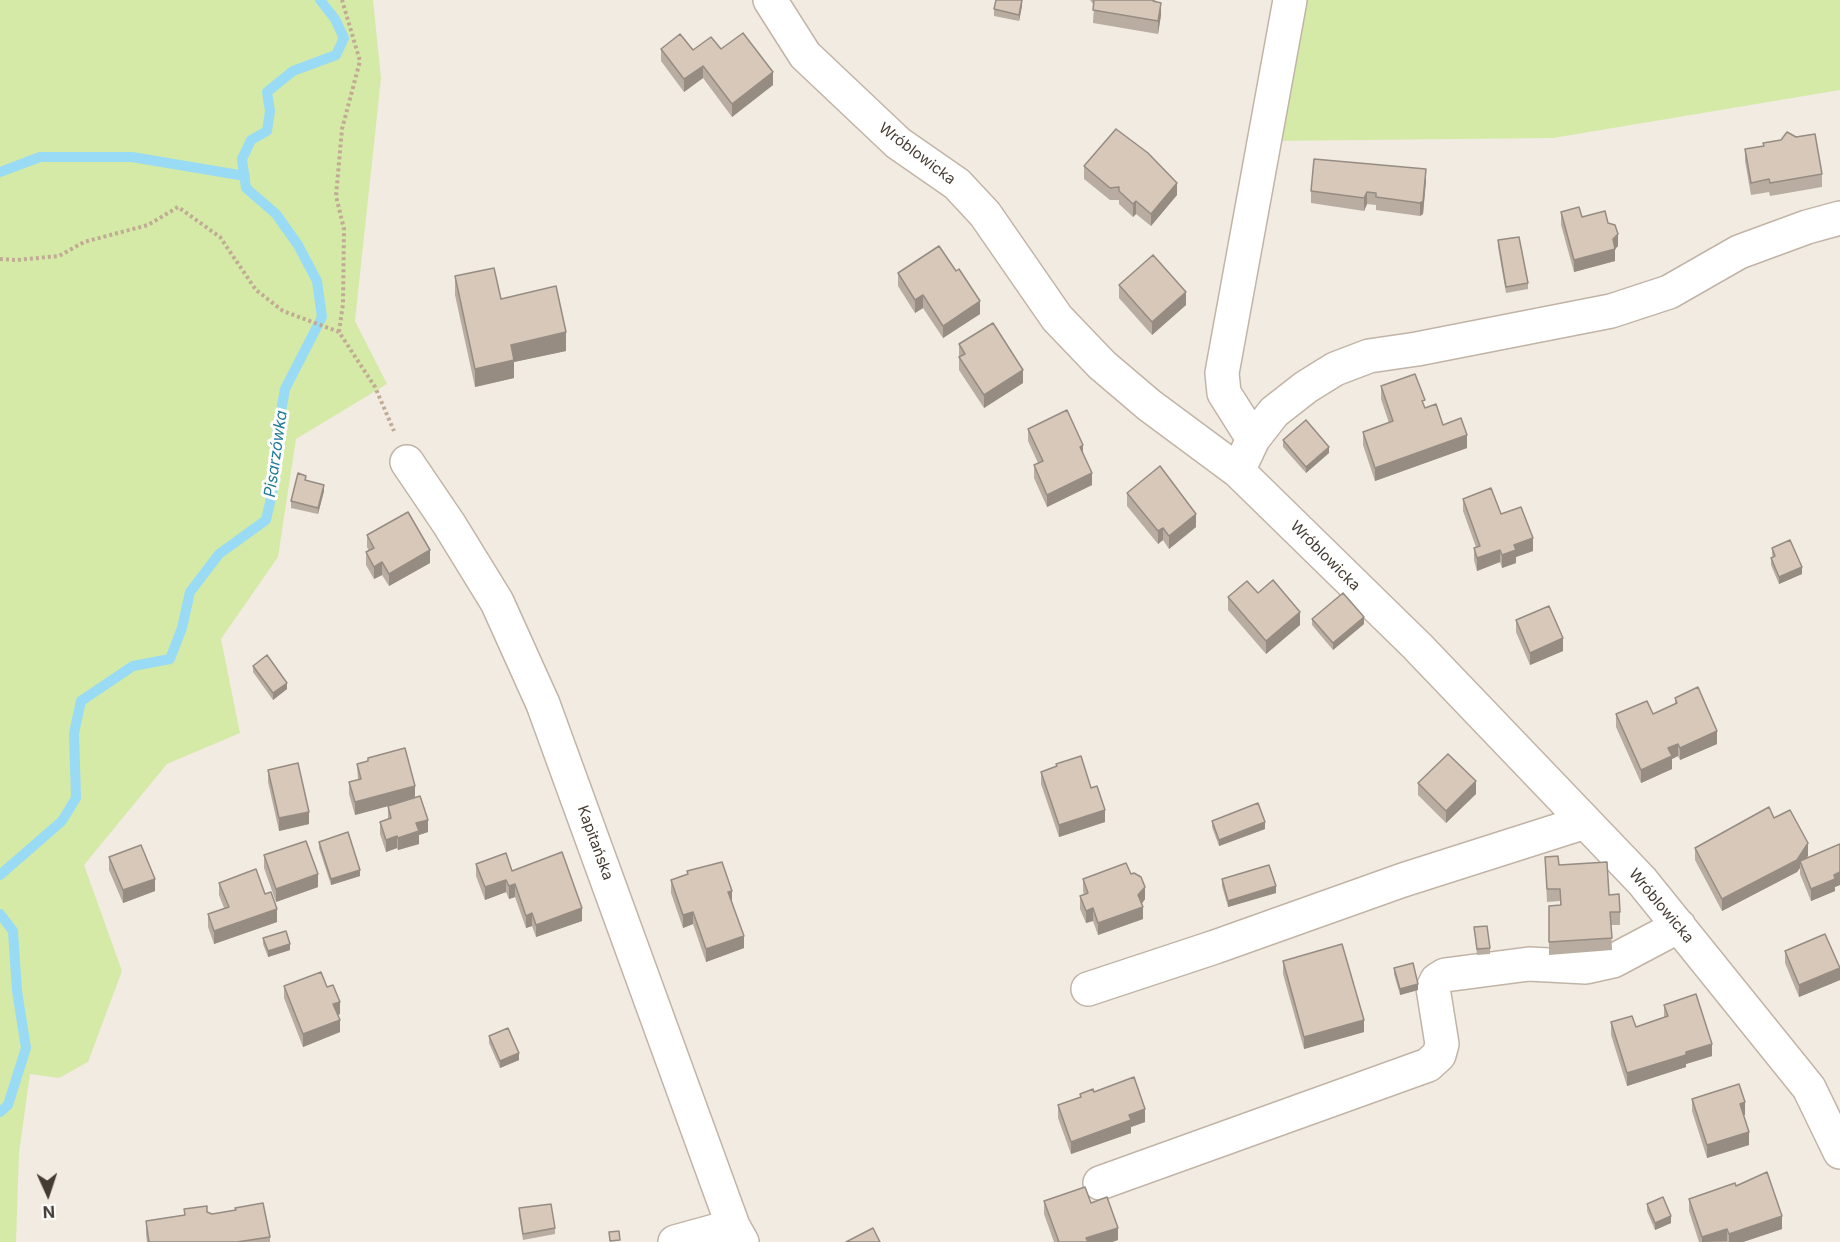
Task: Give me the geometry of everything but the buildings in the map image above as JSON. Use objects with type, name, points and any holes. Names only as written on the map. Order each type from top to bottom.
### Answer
[{"type":"street","name":"Wróblowicka","points":[[770,0],[805,55],[822,72],[898,143],[957,184],[985,214],[1057,318],[1102,364],[1149,405],[1238,471],[1417,646],[1642,881],[1679,926],[1825,1090],[1840,1152]]},
{"type":"street","points":[[1253,440],[1224,393],[1222,373],[1290,0]]},
{"type":"street","points":[[1238,471],[1253,440],[1274,412],[1306,387],[1335,369],[1369,356],[1417,349],[1611,311],[1669,292],[1739,252],[1807,226],[1840,218]]},
{"type":"street","name":"Kapitańska","points":[[407,462],[449,524],[497,602],[543,704],[738,1234]]},
{"type":"street","points":[[1088,989],[1215,947],[1403,880],[1585,822]]},
{"type":"street","points":[[1100,1183],[1428,1065],[1439,1056],[1442,1044],[1433,988],[1437,980],[1445,975],[1529,964],[1587,967],[1613,961],[1679,926]]},
{"type":"street","points":[[675,1242],[738,1234]]},
{"type":"path","points":[[339,332],[344,304],[344,229],[336,196],[342,129],[360,61],[342,0]]},
{"type":"path","points":[[0,258],[17,260],[59,256],[84,242],[148,225],[178,207],[220,237],[256,290],[283,311],[339,332],[375,387],[407,462]]},
{"type":"green space","points":[[0,0],[373,0],[381,78],[355,321],[387,384],[296,439],[278,557],[221,639],[240,733],[167,764],[84,865],[122,971],[88,1062],[59,1078],[30,1074],[19,1153],[16,1242],[0,1242]]},
{"type":"green space","points":[[1298,0],[1840,0],[1840,90],[1553,138],[1268,141]]},
{"type":"waterway","name":"Pisarzówka","points":[[0,875],[62,821],[76,798],[74,733],[81,701],[133,666],[170,659],[182,628],[190,592],[219,554],[266,520],[274,485],[277,434],[285,389],[322,317],[317,281],[298,245],[276,214],[246,188],[242,159],[251,140],[267,131],[270,111],[267,92],[293,71],[336,55],[344,38],[335,19],[320,0]]},
{"type":"waterway","points":[[0,172],[40,157],[132,157],[245,176]]},
{"type":"waterway","name":"Pisarzówka","points":[[0,914],[13,931],[17,991],[26,1048],[8,1105],[0,1112]]}]
